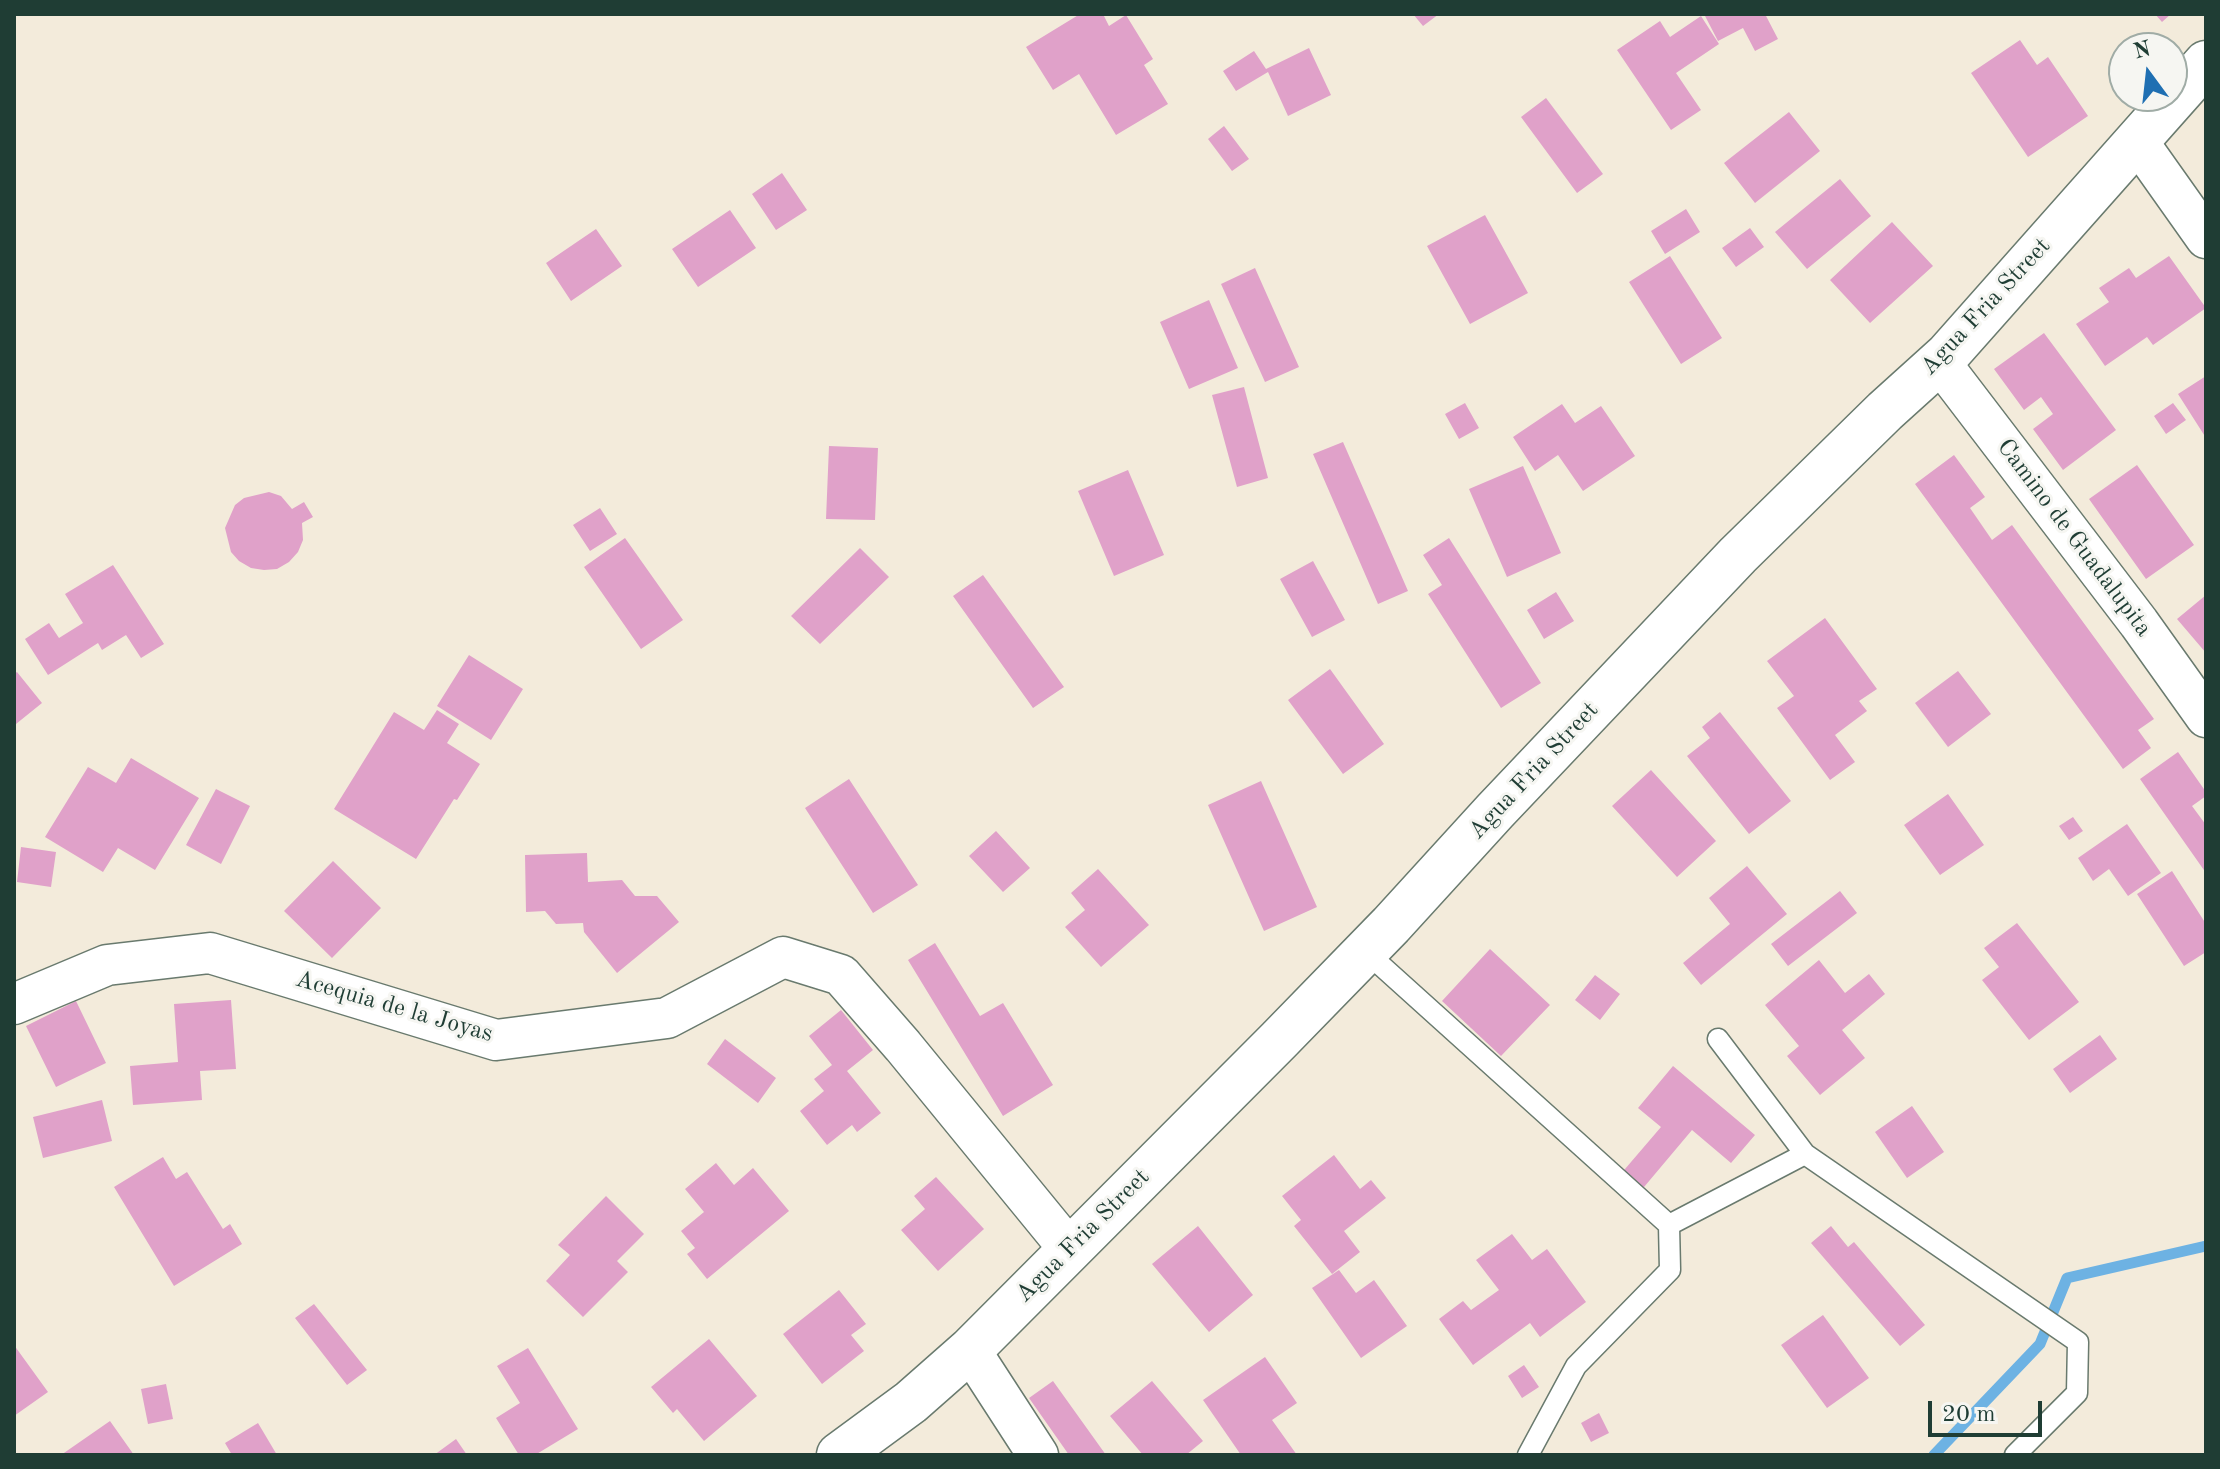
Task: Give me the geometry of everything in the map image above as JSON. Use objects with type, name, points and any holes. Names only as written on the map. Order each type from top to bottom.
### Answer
[{"type":"street","name":"Agua Fria Street","points":[[839,1455],[911,1402],[970,1350],[1365,951],[1738,555],[1939,361],[2206,63]]},
{"type":"street","points":[[2138,142],[2206,238]]},
{"type":"street","name":"Camino de Guadalupita","points":[[1939,361],[2139,623],[2206,717]]},
{"type":"street","name":"Acequia de la Joyas","points":[[14,1004],[107,965],[210,953],[496,1040],[667,1018],[783,957],[841,975],[1070,1250]]},
{"type":"street","points":[[970,1350],[1038,1455]]},
{"type":"lane","points":[[1365,951],[1669,1225],[1670,1270],[1576,1366],[1528,1455]]},
{"type":"lane","points":[[1718,1039],[1805,1154],[2078,1342],[2077,1393],[2015,1455]]},
{"type":"lane","points":[[1669,1225],[1805,1154]]},
{"type":"building","points":[[1080,14],[1103,14],[1109,26],[1126,15],[1153,59],[1144,65],[1168,104],[1116,135],[1079,74],[1053,90],[1026,47]]},
{"type":"building","points":[[1413,14],[1439,14],[1423,26]]},
{"type":"building","points":[[1704,14],[1765,14],[1778,39],[1755,51],[1743,28],[1718,41]]},
{"type":"building","points":[[2155,14],[2171,14],[2162,22]]},
{"type":"building","points":[[1701,16],[1719,44],[1676,73],[1701,110],[1671,130],[1617,50],[1660,21],[1670,37]]},
{"type":"building","points":[[2020,40],[2037,65],[2048,57],[2088,116],[2028,157],[1971,73]]},
{"type":"building","points":[[1309,48],[1331,95],[1288,116],[1268,72],[1236,91],[1223,71],[1254,51],[1266,69]]},
{"type":"building","points":[[1546,98],[1603,174],[1577,193],[1521,117]]},
{"type":"building","points":[[1789,112],[1820,151],[1755,203],[1724,163]]},
{"type":"building","points":[[1224,126],[1249,159],[1232,171],[1208,139]]},
{"type":"building","points":[[782,173],[807,210],[776,230],[752,194]]},
{"type":"building","points":[[1840,179],[1871,216],[1807,269],[1775,232]]},
{"type":"building","points":[[1686,209],[1700,232],[1665,254],[1651,231]]},
{"type":"building","points":[[730,210],[756,248],[698,287],[672,249]]},
{"type":"building","points":[[1485,215],[1528,293],[1470,324],[1427,246]]},
{"type":"building","points":[[1892,222],[1933,266],[1870,323],[1830,280]]},
{"type":"building","points":[[1750,228],[1764,247],[1736,267],[1722,248]]},
{"type":"building","points":[[596,229],[622,266],[571,301],[546,263]]},
{"type":"building","points":[[1670,256],[1722,338],[1681,364],[1629,282]]},
{"type":"building","points":[[2169,256],[2206,308],[2153,345],[2147,337],[2105,366],[2076,324],[2109,302],[2099,288],[2129,268],[2136,278]]},
{"type":"building","points":[[1255,268],[1299,367],[1265,382],[1221,284]]},
{"type":"building","points":[[1209,300],[1238,368],[1189,389],[1160,322]]},
{"type":"building","points":[[2044,333],[2116,430],[2063,470],[2033,429],[2053,414],[2041,397],[2024,410],[1994,369]]},
{"type":"building","points":[[2206,376],[2206,438],[2178,394]]},
{"type":"building","points":[[1244,387],[1268,478],[1237,487],[1212,395]]},
{"type":"building","points":[[1465,403],[1479,428],[1459,439],[1445,414]]},
{"type":"building","points":[[2173,403],[2186,420],[2166,434],[2154,416]]},
{"type":"building","points":[[1562,404],[1575,423],[1601,406],[1635,456],[1583,491],[1558,455],[1535,471],[1513,437]]},
{"type":"building","points":[[1343,442],[1408,591],[1378,604],[1313,454]]},
{"type":"building","points":[[829,446],[878,448],[875,520],[826,519]]},
{"type":"building","points":[[1954,455],[1985,497],[1970,508],[1992,540],[2012,525],[2154,719],[2138,730],[2151,748],[2123,769],[1915,484]]},
{"type":"building","points":[[2137,465],[2194,545],[2146,579],[2089,499]]},
{"type":"building","points":[[1523,466],[1561,553],[1507,577],[1469,489]]},
{"type":"building","points":[[1128,470],[1164,555],[1114,576],[1078,491]]},
{"type":"building","points":[[269,492],[281,496],[292,509],[304,502],[313,517],[302,523],[303,540],[289,562],[277,569],[264,570],[251,568],[239,561],[231,552],[225,528],[235,505],[244,498]]},
{"type":"building","points":[[600,508],[617,534],[590,551],[573,525]]},
{"type":"building","points":[[625,538],[683,620],[641,649],[584,567]]},
{"type":"building","points":[[1449,538],[1541,683],[1501,708],[1428,594],[1442,585],[1423,555]]},
{"type":"building","points":[[860,548],[889,577],[820,644],[791,616]]},
{"type":"building","points":[[1313,561],[1345,620],[1312,637],[1280,579]]},
{"type":"building","points":[[113,565],[164,644],[141,658],[126,635],[102,650],[98,643],[48,675],[25,639],[49,623],[59,638],[83,623],[65,594]]},
{"type":"building","points":[[983,575],[1064,687],[1033,708],[953,596]]},
{"type":"building","points":[[1556,592],[1574,621],[1544,639],[1527,610]]},
{"type":"building","points":[[2206,595],[2206,653],[2177,619]]},
{"type":"building","points":[[1825,618],[1877,689],[1859,701],[1867,711],[1835,735],[1855,762],[1830,780],[1777,708],[1794,696],[1767,661]]},
{"type":"building","points":[[469,655],[523,689],[491,740],[437,706]]},
{"type":"building","points":[[1330,669],[1384,744],[1343,774],[1288,700]]},
{"type":"building","points":[[1958,671],[1991,714],[1948,747],[1915,703]]},
{"type":"building","points":[[17,672],[42,703],[16,724],[14,674]]},
{"type":"building","points":[[437,710],[459,724],[447,743],[480,764],[416,859],[334,809],[394,712],[424,730]]},
{"type":"building","points":[[1720,712],[1791,801],[1749,834],[1687,756],[1710,738],[1702,727]]},
{"type":"building","points":[[2178,752],[2206,792],[2206,796],[2192,806],[2206,825],[2206,873],[2140,779]]},
{"type":"building","points":[[131,758],[199,798],[155,870],[118,848],[103,872],[45,837],[88,767],[116,783]]},
{"type":"building","points":[[1651,770],[1716,841],[1677,877],[1612,806]]},
{"type":"building","points":[[849,779],[918,885],[873,913],[805,808]]},
{"type":"building","points":[[1261,781],[1317,907],[1264,931],[1208,805]]},
{"type":"building","points":[[216,789],[250,806],[221,864],[186,845]]},
{"type":"building","points":[[1948,794],[1984,845],[1940,875],[1904,825]]},
{"type":"building","points":[[2073,817],[2083,831],[2069,840],[2059,826]]},
{"type":"building","points":[[2127,824],[2161,873],[2128,896],[2109,869],[2093,881],[2078,858]]},
{"type":"building","points":[[996,831],[1030,868],[1003,892],[969,856]]},
{"type":"building","points":[[21,847],[56,852],[51,887],[17,882]]},
{"type":"building","points":[[587,853],[588,882],[622,880],[635,896],[657,896],[679,922],[617,973],[584,932],[583,923],[556,924],[545,911],[526,912],[525,855]]},
{"type":"building","points":[[333,861],[381,908],[332,958],[284,911]]},
{"type":"building","points":[[1747,866],[1787,914],[1701,985],[1683,963],[1730,924],[1709,898]]},
{"type":"building","points":[[1098,869],[1149,925],[1101,967],[1065,927],[1085,910],[1071,893]]},
{"type":"building","points":[[2172,871],[2206,924],[2206,952],[2184,966],[2137,894]]},
{"type":"building","points":[[1840,891],[1857,913],[1788,966],[1771,944]]},
{"type":"building","points":[[2017,923],[2079,1002],[2029,1040],[1982,980],[1999,967],[1984,948]]},
{"type":"building","points":[[935,943],[980,1016],[1003,1003],[1053,1085],[1003,1116],[908,960]]},
{"type":"building","points":[[1490,949],[1550,1005],[1501,1056],[1442,1001]]},
{"type":"building","points":[[1819,960],[1845,993],[1869,974],[1885,994],[1842,1030],[1865,1058],[1820,1095],[1787,1056],[1799,1046],[1765,1005]]},
{"type":"building","points":[[1595,975],[1620,994],[1600,1020],[1575,1000]]},
{"type":"building","points":[[231,1000],[236,1069],[200,1071],[202,1100],[133,1105],[130,1066],[178,1062],[174,1004]]},
{"type":"building","points":[[76,1001],[106,1063],[56,1087],[26,1026]]},
{"type":"building","points":[[841,1010],[873,1050],[847,1071],[881,1113],[857,1132],[852,1125],[827,1145],[800,1111],[824,1091],[814,1079],[832,1065],[809,1036]]},
{"type":"building","points":[[2100,1035],[2117,1059],[2070,1093],[2053,1069]]},
{"type":"building","points":[[725,1039],[776,1078],[758,1103],[707,1064]]},
{"type":"building","points":[[1673,1066],[1755,1135],[1731,1163],[1692,1130],[1639,1193],[1619,1176],[1661,1127],[1638,1108]]},
{"type":"building","points":[[102,1100],[112,1141],[43,1158],[33,1117]]},
{"type":"building","points":[[1912,1106],[1944,1152],[1907,1178],[1875,1132]]},
{"type":"building","points":[[1334,1155],[1360,1189],[1371,1180],[1386,1198],[1344,1231],[1360,1252],[1332,1274],[1294,1226],[1301,1220],[1282,1196]]},
{"type":"building","points":[[163,1157],[176,1179],[187,1172],[223,1229],[230,1224],[242,1244],[174,1286],[114,1187]]},
{"type":"building","points":[[716,1163],[734,1185],[753,1168],[789,1211],[707,1279],[687,1254],[695,1248],[681,1231],[704,1212],[685,1189]]},
{"type":"building","points":[[936,1177],[984,1229],[938,1271],[901,1230],[925,1209],[914,1196]]},
{"type":"building","points":[[606,1196],[644,1234],[617,1261],[628,1272],[583,1317],[546,1281],[570,1255],[558,1245]]},
{"type":"building","points":[[1198,1226],[1253,1295],[1209,1332],[1152,1264]]},
{"type":"building","points":[[1831,1226],[1848,1247],[1854,1242],[1925,1325],[1900,1346],[1811,1243]]},
{"type":"building","points":[[1512,1234],[1532,1260],[1547,1249],[1586,1302],[1540,1337],[1530,1323],[1473,1365],[1439,1319],[1463,1301],[1471,1310],[1499,1290],[1476,1260]]},
{"type":"building","points":[[1339,1270],[1356,1293],[1374,1280],[1407,1326],[1361,1358],[1312,1288]]},
{"type":"building","points":[[839,1290],[866,1324],[851,1335],[864,1351],[822,1384],[783,1334]]},
{"type":"building","points":[[314,1304],[367,1370],[347,1385],[295,1318]]},
{"type":"building","points":[[1823,1315],[1869,1378],[1827,1408],[1781,1345]]},
{"type":"building","points":[[709,1339],[757,1396],[704,1441],[677,1409],[673,1413],[651,1387]]},
{"type":"building","points":[[14,1345],[48,1392],[14,1416]]},
{"type":"building","points":[[528,1348],[578,1429],[535,1455],[519,1455],[496,1418],[520,1403],[497,1366]]},
{"type":"building","points":[[1265,1357],[1297,1403],[1272,1420],[1297,1455],[1241,1455],[1203,1400]]},
{"type":"building","points":[[1524,1365],[1539,1387],[1522,1398],[1508,1376]]},
{"type":"building","points":[[1053,1381],[1106,1455],[1069,1455],[1029,1398]]},
{"type":"building","points":[[1152,1381],[1203,1441],[1186,1455],[1143,1455],[1110,1416]]},
{"type":"building","points":[[166,1384],[173,1419],[148,1424],[141,1389]]},
{"type":"building","points":[[1599,1413],[1609,1433],[1591,1442],[1581,1423]]},
{"type":"building","points":[[110,1421],[134,1455],[61,1455]]},
{"type":"building","points":[[258,1423],[277,1455],[232,1455],[225,1443]]},
{"type":"building","points":[[456,1439],[467,1455],[434,1455]]},
{"type":"waterway","points":[[1934,1455],[2040,1344],[2067,1278],[2206,1246]]}]
